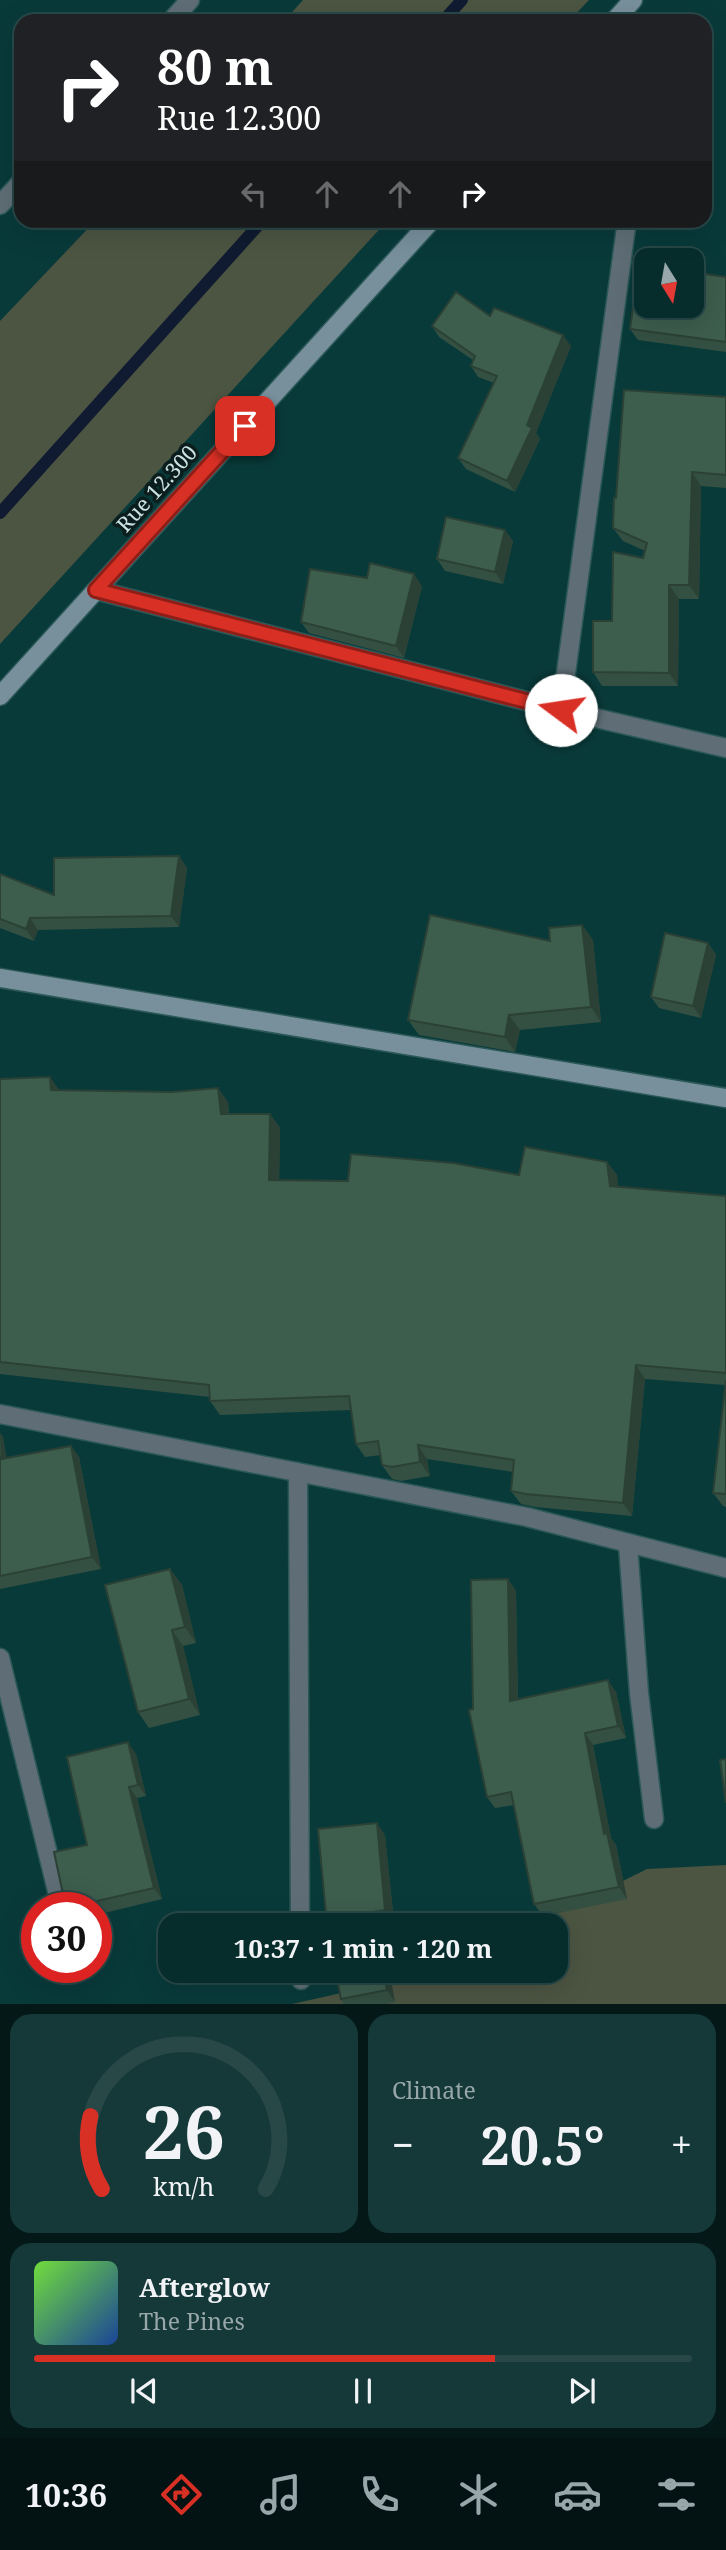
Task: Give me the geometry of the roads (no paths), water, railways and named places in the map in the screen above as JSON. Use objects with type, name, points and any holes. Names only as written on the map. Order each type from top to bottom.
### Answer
[{"type":"street","points":[[177,14],[190,0]]},
{"type":"street","points":[[620,14],[633,0]]},
{"type":"street","points":[[0,205],[14,190]]},
{"type":"street","name":"Rue 12.300","points":[[0,696],[425,228]]},
{"type":"street","points":[[561,710],[626,228]]},
{"type":"street","points":[[96,590],[561,710],[726,748]]},
{"type":"street","points":[[0,978],[726,1098]]},
{"type":"street","points":[[0,1414],[527,1517],[726,1568]]},
{"type":"street","points":[[298,1472],[300,1913]]},
{"type":"street","points":[[628,1545],[639,1693],[654,1819]]},
{"type":"street","points":[[0,1658],[57,1892]]},
{"type":"waterway","points":[[449,14],[462,0]]},
{"type":"waterway","points":[[0,513],[256,228]]}]
